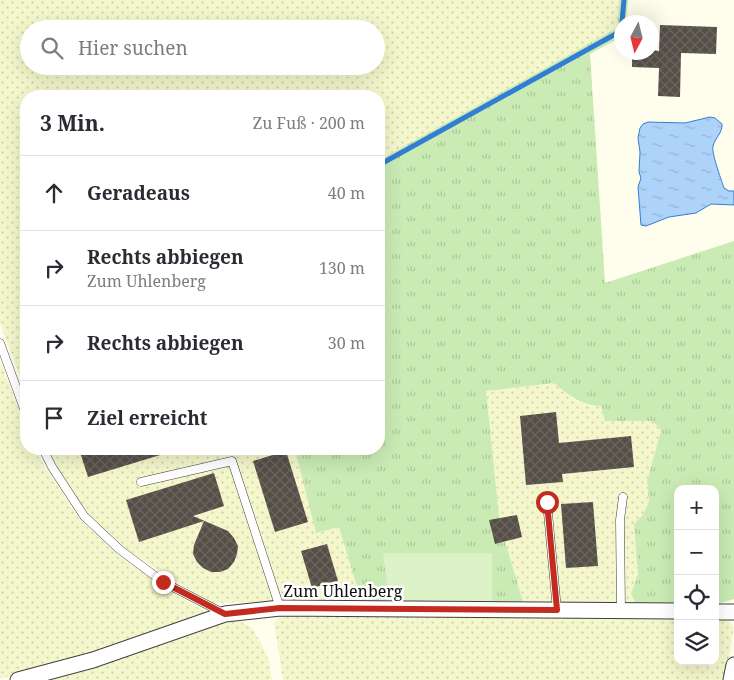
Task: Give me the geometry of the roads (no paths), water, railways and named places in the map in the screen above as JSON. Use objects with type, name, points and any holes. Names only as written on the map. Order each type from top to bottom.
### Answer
[{"type":"street","name":"Zum Uhlenberg","points":[[18,680],[94,660],[225,614],[280,608],[674,612]]},
{"type":"street","points":[[719,612],[734,612]]},
{"type":"street","points":[[732,680],[734,666]]},
{"type":"lane","points":[[0,344],[20,398]]},
{"type":"lane","points":[[46,455],[84,516],[119,549],[163,582],[225,614]]},
{"type":"lane","points":[[141,482],[232,460],[280,608]]},
{"type":"lane","points":[[621,611],[620,520],[623,497]]},
{"type":"lane","points":[[547,502],[557,610]]},
{"type":"water","points":[[710,117],[715,118],[722,124],[713,146],[713,154],[724,188],[734,191],[734,205],[711,204],[696,213],[669,217],[646,226],[641,225],[638,187],[641,178],[639,172],[640,152],[638,138],[640,128],[648,122],[685,123]]},
{"type":"waterway","points":[[623,15],[624,0]]},
{"type":"waterway","points":[[385,162],[614,35]]}]
